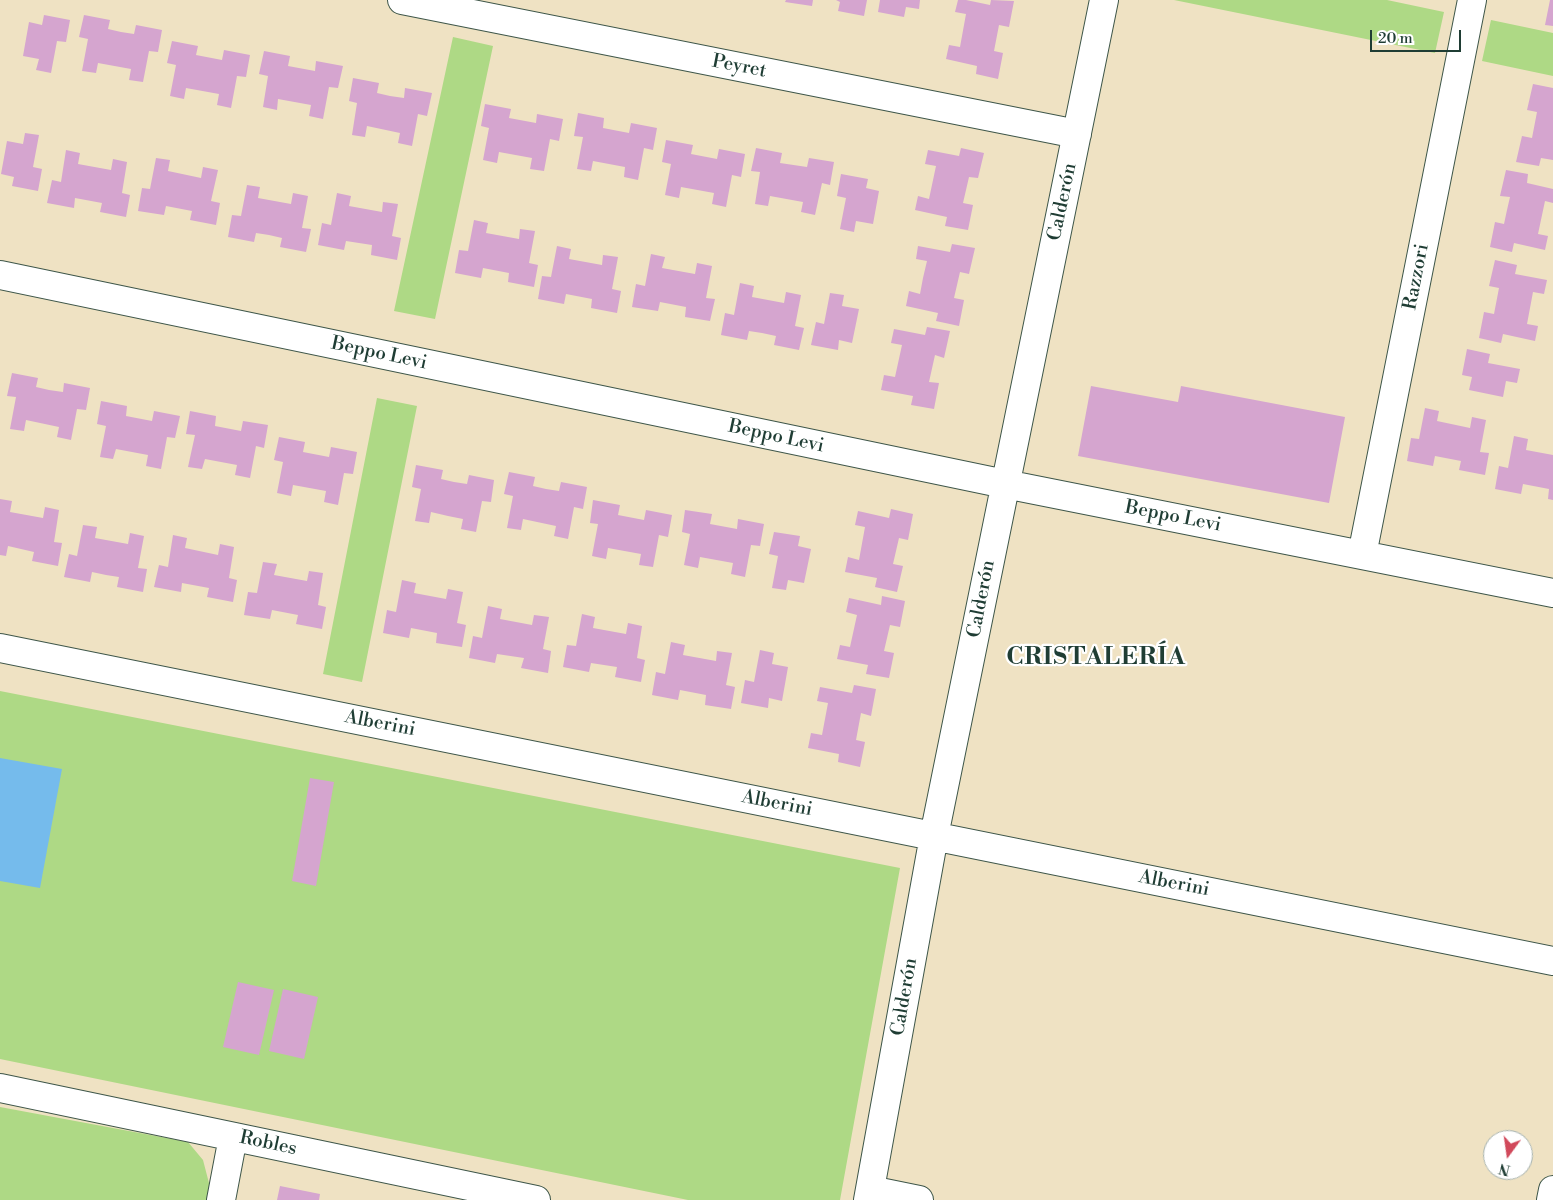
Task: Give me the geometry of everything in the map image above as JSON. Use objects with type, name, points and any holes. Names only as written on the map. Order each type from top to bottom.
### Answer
[{"type":"street","name":"Peyret","points":[[402,0],[1077,134]]},
{"type":"street","name":"Calderón","points":[[869,1195],[934,836],[1104,0]]},
{"type":"street","name":"Razzori","points":[[1362,555],[1472,0]]},
{"type":"street","name":"Beppo Levi","points":[[0,275],[1006,484],[1553,593]]},
{"type":"street","name":"Alberini","points":[[0,648],[1553,961]]},
{"type":"street","name":"Robles","points":[[0,1088],[536,1200]]},
{"type":"street","points":[[221,1200],[234,1137]]},
{"type":"street","points":[[1551,1200],[1553,1190]]},
{"type":"street","points":[[869,1195],[919,1200]]},
{"type":"green space","points":[[1174,0],[1387,0],[1444,12],[1435,53]]},
{"type":"green space","points":[[1491,20],[1553,33],[1553,76],[1482,61]]},
{"type":"green space","points":[[453,37],[493,46],[435,319],[394,311]]},
{"type":"green space","points":[[377,398],[417,406],[362,682],[323,674]]},
{"type":"green space","points":[[0,691],[900,868],[840,1200],[688,1200],[0,1059]]},
{"type":"green space","points":[[0,1107],[188,1142],[203,1160],[210,1187],[208,1200],[0,1200]]},
{"type":"water","points":[[0,758],[62,769],[40,888],[0,881]]},
{"type":"building","points":[[786,0],[813,0],[812,6],[785,2]]},
{"type":"building","points":[[836,0],[867,0],[864,16],[838,11],[840,2]]},
{"type":"building","points":[[880,0],[920,0],[919,9],[906,7],[904,17],[878,12]]},
{"type":"building","points":[[958,0],[990,5],[991,0],[1014,1],[1009,27],[999,25],[994,51],[1003,53],[998,79],[976,74],[977,66],[946,59],[949,45],[960,47],[966,14],[955,12]]},
{"type":"building","points":[[1550,0],[1553,0],[1553,26],[1545,25]]},
{"type":"building","points":[[44,15],[70,20],[66,42],[57,41],[51,73],[36,70],[39,59],[23,56],[29,22],[42,25]]},
{"type":"building","points":[[84,15],[110,20],[108,29],[121,32],[134,34],[136,25],[162,30],[158,52],[149,51],[143,82],[129,80],[131,69],[98,63],[96,73],[82,71],[88,39],[79,37]]},
{"type":"building","points":[[172,41],[198,46],[196,55],[222,60],[224,50],[250,55],[246,77],[237,76],[231,108],[217,105],[219,94],[186,88],[184,99],[170,96],[176,65],[167,63]]},
{"type":"building","points":[[264,51],[290,56],[288,66],[315,71],[316,61],[343,66],[338,88],[329,87],[323,119],[309,116],[311,105],[278,99],[277,110],[263,107],[268,76],[259,74]]},
{"type":"building","points":[[353,78],[379,83],[377,93],[390,96],[404,98],[405,88],[432,93],[427,116],[418,114],[412,146],[398,143],[400,133],[367,126],[365,137],[352,135],[357,103],[349,101]]},
{"type":"building","points":[[1533,84],[1553,88],[1553,160],[1541,158],[1539,166],[1516,162],[1522,136],[1532,138],[1537,112],[1527,110]]},
{"type":"building","points":[[485,104],[511,109],[509,118],[536,123],[537,114],[563,119],[559,141],[550,139],[544,171],[530,169],[532,158],[499,152],[497,163],[483,160],[489,128],[481,126]]},
{"type":"building","points":[[578,113],[604,118],[603,128],[629,133],[631,123],[657,128],[653,150],[644,148],[638,180],[624,177],[625,167],[593,161],[591,171],[577,169],[583,137],[574,136]]},
{"type":"building","points":[[25,133],[39,135],[33,167],[42,169],[38,191],[12,186],[14,177],[1,174],[7,141],[23,144]]},
{"type":"building","points":[[666,140],[693,145],[691,154],[717,159],[719,149],[745,154],[741,177],[732,175],[726,207],[712,204],[714,193],[681,187],[679,198],[665,195],[671,164],[662,162]]},
{"type":"building","points":[[756,148],[782,153],[780,163],[807,167],[809,158],[834,162],[830,185],[822,183],[815,215],[801,212],[803,202],[770,196],[768,206],[755,204],[760,172],[751,171]]},
{"type":"building","points":[[961,148],[984,153],[978,178],[969,177],[963,203],[973,205],[968,230],[945,226],[947,217],[915,210],[918,196],[929,199],[936,166],[925,164],[928,150],[959,156]]},
{"type":"building","points":[[66,150],[80,153],[78,164],[111,170],[113,159],[127,162],[122,193],[130,195],[126,217],[100,212],[102,203],[75,198],[74,208],[47,203],[52,180],[61,182]]},
{"type":"building","points":[[156,158],[170,160],[168,171],[201,178],[203,167],[218,170],[211,201],[220,203],[216,225],[190,220],[192,211],[166,206],[164,215],[138,211],[142,188],[150,189]]},
{"type":"building","points":[[1506,170],[1528,174],[1527,183],[1553,189],[1553,203],[1545,201],[1538,234],[1548,236],[1545,250],[1514,243],[1512,252],[1490,247],[1495,222],[1504,224],[1510,197],[1500,196]]},
{"type":"building","points":[[841,174],[868,179],[866,188],[879,191],[873,224],[856,221],[854,232],[840,229],[846,198],[837,196]]},
{"type":"building","points":[[247,185],[260,187],[258,198],[291,204],[293,193],[308,196],[302,228],[311,229],[306,252],[280,247],[282,238],[269,235],[256,233],[254,242],[228,237],[232,215],[241,216]]},
{"type":"building","points":[[337,193],[351,196],[349,206],[382,212],[383,202],[398,204],[392,236],[401,238],[397,260],[371,255],[372,245],[346,241],[344,250],[318,245],[322,223],[331,225]]},
{"type":"building","points":[[474,220],[488,223],[486,233],[519,239],[520,229],[535,231],[529,263],[538,265],[534,287],[508,282],[509,273],[483,268],[481,278],[455,273],[459,250],[468,251]]},
{"type":"building","points":[[952,244],[975,248],[969,274],[960,272],[954,298],[964,300],[959,326],[936,321],[938,313],[906,306],[909,291],[920,294],[927,261],[916,259],[918,246],[950,252]]},
{"type":"building","points":[[557,246],[571,249],[569,259],[602,265],[603,255],[618,257],[612,289],[621,291],[617,313],[591,308],[592,299],[566,294],[564,304],[538,299],[542,276],[551,277]]},
{"type":"building","points":[[651,254],[665,257],[662,268],[695,274],[697,263],[712,266],[706,298],[715,299],[710,321],[685,317],[686,307],[660,302],[658,311],[632,307],[636,284],[645,286]]},
{"type":"building","points":[[1495,260],[1517,265],[1515,274],[1547,280],[1544,294],[1533,292],[1527,324],[1538,326],[1535,341],[1503,334],[1501,343],[1479,338],[1484,312],[1494,314],[1499,288],[1489,286]]},
{"type":"building","points":[[740,283],[754,286],[752,297],[784,303],[786,292],[801,295],[795,326],[804,328],[799,350],[774,345],[776,336],[762,333],[749,331],[747,340],[721,335],[725,313],[734,315]]},
{"type":"building","points":[[830,293],[844,295],[842,306],[859,309],[852,343],[839,340],[838,350],[811,345],[816,322],[824,324]]},
{"type":"building","points":[[927,327],[950,331],[944,358],[935,355],[929,382],[939,383],[934,409],[911,405],[913,396],[881,390],[884,375],[895,377],[902,345],[891,343],[894,329],[925,335]]},
{"type":"building","points":[[1467,349],[1490,354],[1488,363],[1520,369],[1517,383],[1506,381],[1503,397],[1469,390],[1472,377],[1462,375]]},
{"type":"building","points":[[12,373],[38,378],[36,387],[49,390],[63,392],[64,383],[90,388],[86,410],[77,409],[71,440],[57,437],[59,427],[26,420],[24,431],[10,429],[16,397],[7,396]]},
{"type":"building","points":[[1091,386],[1178,402],[1181,386],[1345,417],[1329,503],[1078,456]]},
{"type":"building","points":[[101,401],[127,406],[126,416],[152,421],[154,411],[180,416],[175,438],[167,437],[161,469],[146,466],[148,455],[116,449],[113,459],[100,457],[106,426],[97,424]]},
{"type":"building","points":[[1425,408],[1439,411],[1437,421],[1470,428],[1472,417],[1486,420],[1480,452],[1489,453],[1485,475],[1459,470],[1461,461],[1435,456],[1433,466],[1407,461],[1411,438],[1419,439]]},
{"type":"building","points":[[190,411],[216,416],[215,426],[241,431],[243,421],[268,425],[264,448],[256,446],[250,478],[235,475],[237,465],[205,459],[202,469],[188,467],[195,435],[186,434]]},
{"type":"building","points":[[1514,436],[1528,439],[1526,450],[1553,455],[1553,500],[1548,499],[1549,489],[1523,484],[1521,494],[1495,489],[1499,466],[1508,468]]},
{"type":"building","points":[[279,437],[305,442],[303,452],[329,457],[331,447],[357,452],[353,474],[344,473],[338,505],[324,502],[326,491],[293,485],[291,496],[277,493],[283,462],[274,460]]},
{"type":"building","points":[[416,465],[443,470],[441,479],[454,482],[467,484],[469,475],[494,480],[491,502],[482,501],[476,532],[461,529],[463,519],[431,512],[429,523],[415,521],[421,489],[412,487]]},
{"type":"building","points":[[509,472],[535,477],[533,486],[546,489],[559,491],[561,482],[587,487],[583,509],[574,507],[568,539],[554,536],[556,526],[523,519],[521,530],[507,528],[513,496],[504,494]]},
{"type":"building","points":[[0,499],[12,501],[10,512],[43,518],[45,507],[59,510],[54,542],[62,543],[58,566],[32,561],[34,552],[8,546],[6,556],[0,555]]},
{"type":"building","points":[[593,500],[620,505],[618,515],[644,520],[646,510],[672,515],[668,537],[659,535],[653,567],[639,565],[641,554],[608,548],[606,559],[592,556],[598,524],[590,523]]},
{"type":"building","points":[[891,509],[913,514],[908,540],[899,538],[893,564],[903,566],[897,592],[875,587],[877,578],[845,572],[848,557],[859,560],[865,527],[855,525],[858,511],[889,518]]},
{"type":"building","points":[[685,510],[712,514],[710,524],[737,529],[738,519],[764,524],[760,546],[751,545],[745,577],[731,574],[733,563],[700,557],[698,568],[684,565],[690,534],[682,532]]},
{"type":"building","points":[[83,525],[97,527],[95,538],[128,544],[130,533],[144,536],[138,568],[147,569],[143,592],[117,587],[119,577],[92,572],[90,582],[64,577],[69,554],[77,556]]},
{"type":"building","points":[[774,532],[800,536],[798,546],[811,549],[804,583],[788,580],[786,590],[772,588],[778,556],[769,554]]},
{"type":"building","points":[[173,535],[187,538],[185,548],[218,555],[220,544],[234,547],[229,578],[237,580],[233,602],[207,597],[209,588],[182,583],[181,592],[154,587],[159,565],[168,567]]},
{"type":"building","points":[[263,562],[277,564],[274,575],[307,581],[309,571],[323,573],[318,605],[326,607],[322,629],[296,624],[298,615],[272,610],[270,619],[244,615],[248,592],[257,593]]},
{"type":"building","points":[[402,580],[416,583],[414,593],[446,599],[448,589],[463,592],[457,623],[466,625],[462,647],[436,643],[437,633],[411,628],[409,638],[383,633],[387,610],[396,612]]},
{"type":"building","points":[[882,596],[905,601],[900,627],[890,625],[884,651],[894,653],[889,678],[866,674],[868,665],[837,659],[840,645],[850,647],[857,615],[846,612],[849,598],[881,605]]},
{"type":"building","points":[[488,606],[502,609],[500,619],[532,625],[534,615],[549,617],[543,649],[551,651],[548,673],[521,668],[524,658],[497,654],[495,663],[469,658],[473,636],[482,638]]},
{"type":"building","points":[[582,614],[595,617],[593,628],[626,634],[628,623],[642,626],[637,658],[645,660],[641,682],[615,677],[617,667],[591,663],[589,672],[563,667],[567,645],[576,646]]},
{"type":"building","points":[[671,642],[685,645],[683,655],[716,661],[717,651],[732,653],[726,685],[735,687],[731,709],[705,705],[706,695],[680,690],[678,700],[652,695],[656,672],[665,674]]},
{"type":"building","points":[[760,650],[774,653],[772,664],[788,667],[782,701],[769,698],[768,708],[741,703],[745,680],[754,682]]},
{"type":"building","points":[[854,685],[876,689],[871,716],[861,713],[856,740],[865,742],[860,767],[838,762],[839,754],[808,748],[811,733],[822,735],[828,703],[817,701],[820,687],[852,693]]},
{"type":"building","points":[[310,778],[334,782],[316,886],[292,881]]},
{"type":"building","points":[[238,982],[274,990],[259,1055],[223,1047]]},
{"type":"building","points":[[283,989],[318,997],[304,1059],[269,1051]]},
{"type":"building","points":[[280,1186],[320,1194],[319,1200],[277,1200]]},
{"type":"district","name":"CRISTALERÍA","points":[[1096,658]]}]
